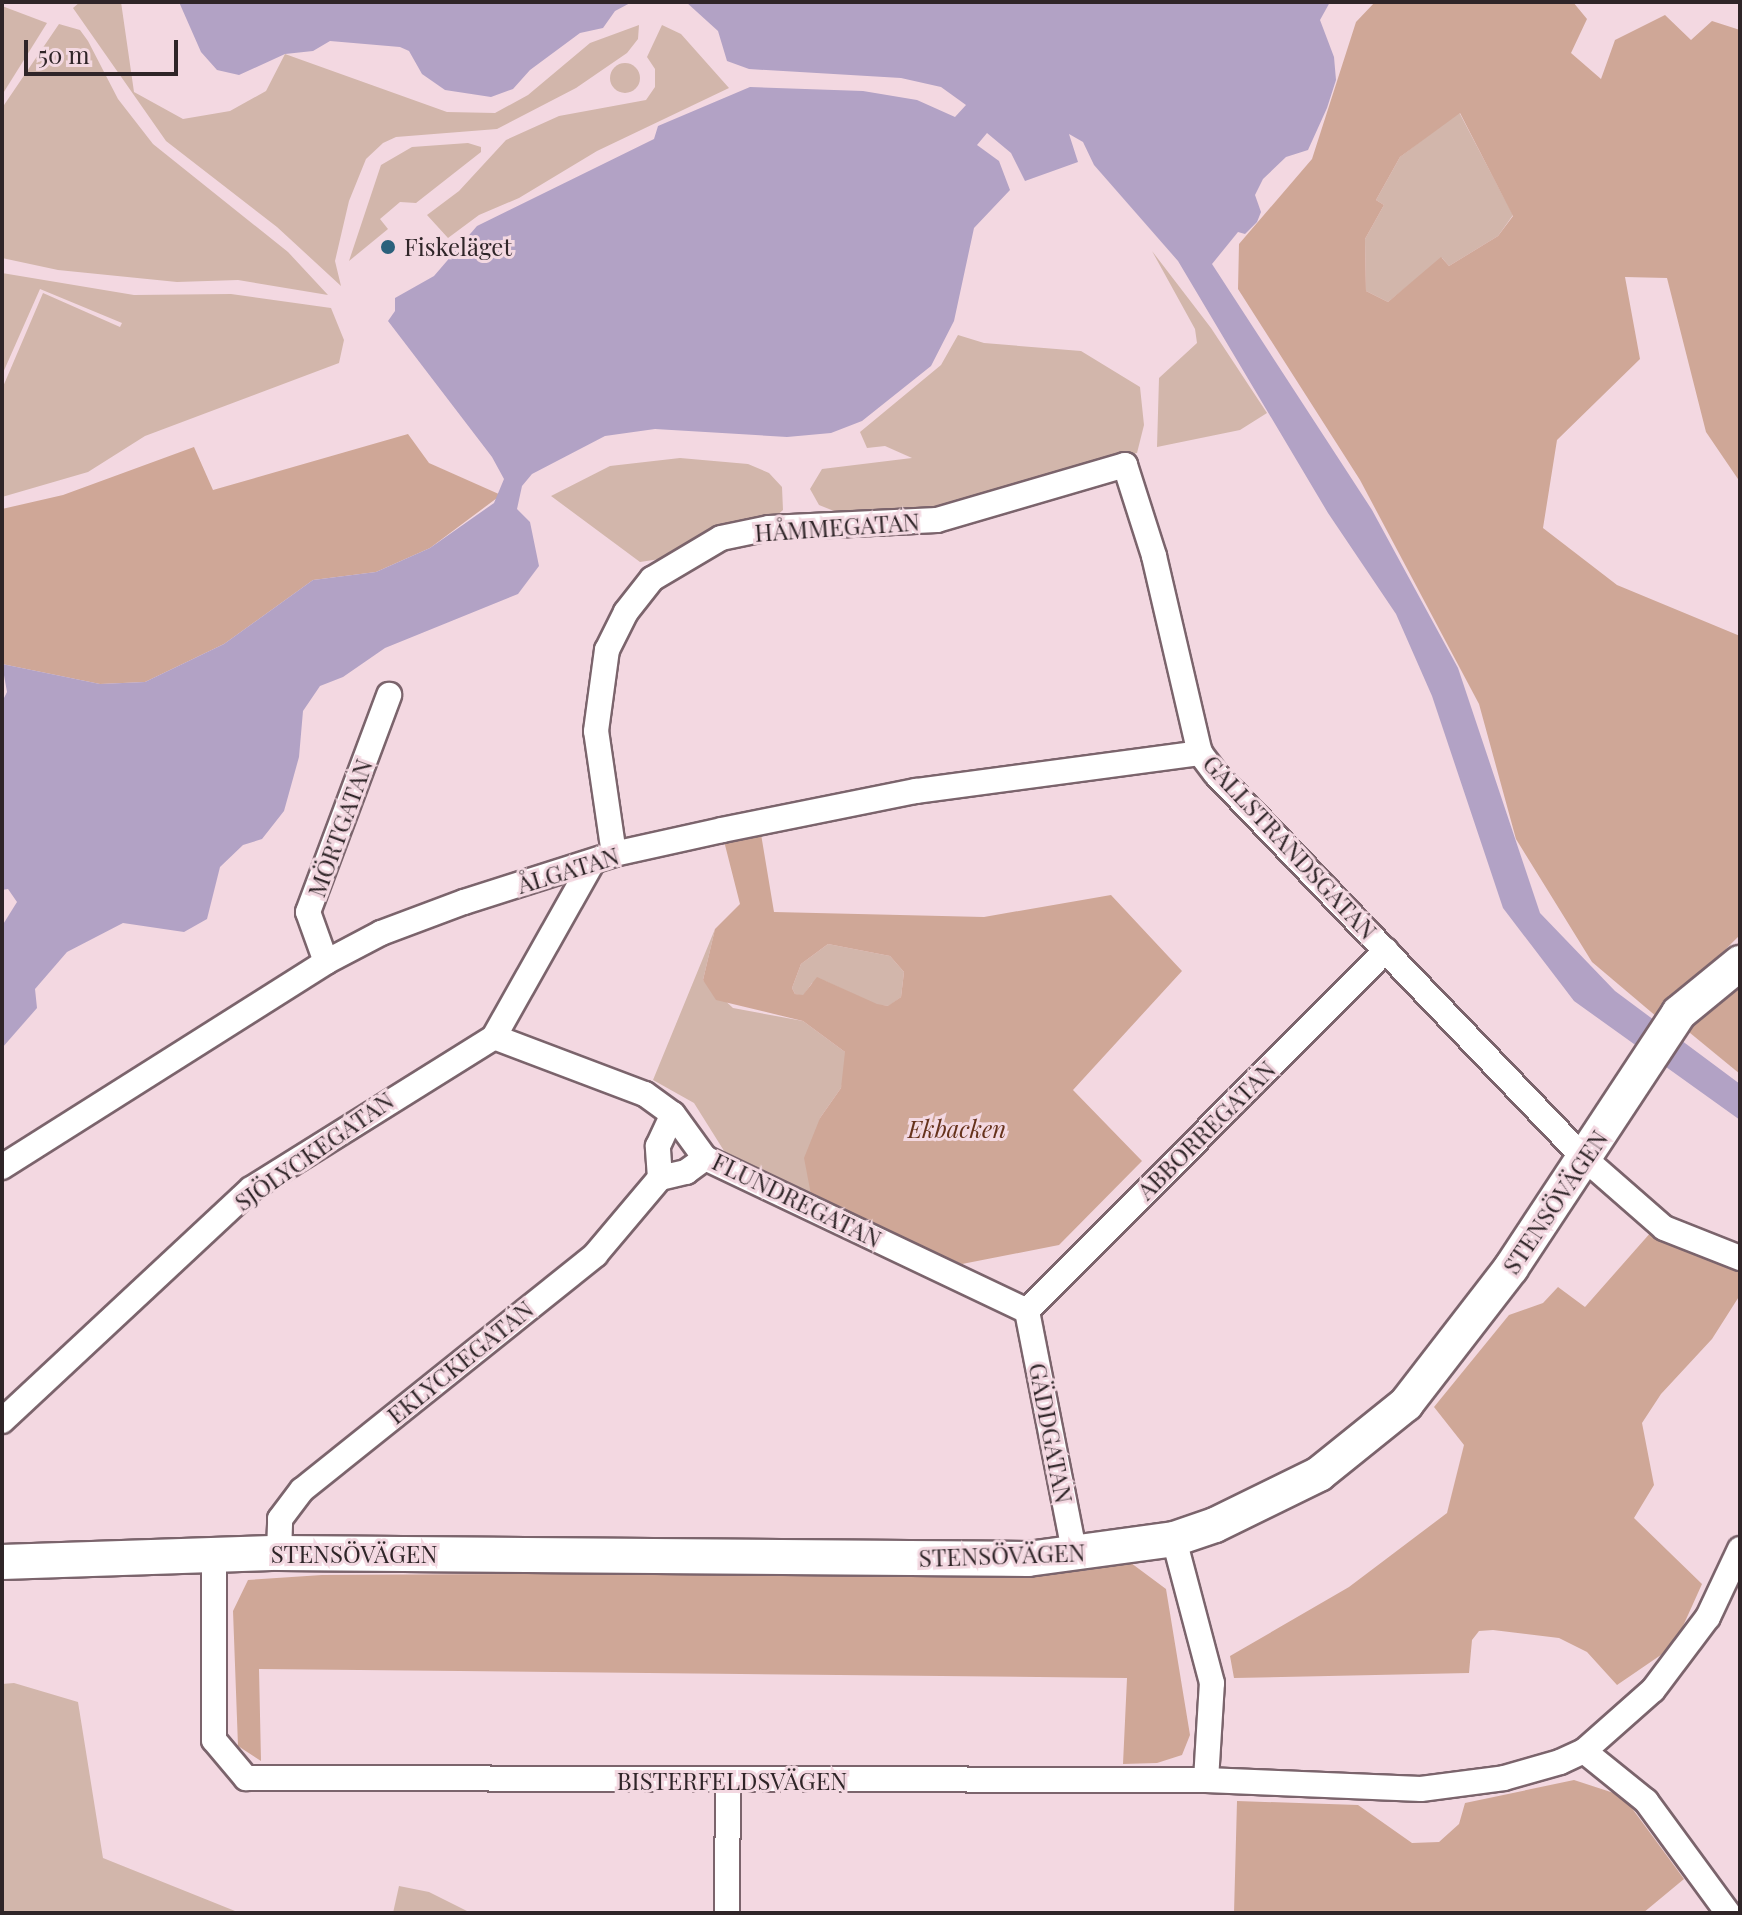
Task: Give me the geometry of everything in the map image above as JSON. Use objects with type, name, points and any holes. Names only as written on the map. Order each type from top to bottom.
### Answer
[{"type":"street","name":"HÅMMEGATAN","points":[[603,859],[596,731],[607,650],[626,612],[652,579],[721,538],[769,528],[951,517],[1125,465]]},
{"type":"street","name":"GALLSTRANDSGATAN","points":[[1125,465],[1154,556],[1200,753],[1584,1158],[1664,1228],[1740,1258]]},
{"type":"street","name":"MÖRTGATAN","points":[[326,962],[308,912],[389,695]]},
{"type":"street","name":"ÅLGATAN","points":[[2,1167],[326,962],[381,933],[464,902],[603,859],[916,791],[1200,753]]},
{"type":"street","name":"SJÖLYCKEGATAN","points":[[2,1421],[251,1189],[494,1037],[603,859]]},
{"type":"street","name":"ABBORREGATAN","points":[[1027,1311],[1386,950]]},
{"type":"street","name":"STENSÖVÄGEN","points":[[2,1562],[279,1553],[1075,1556],[1174,1539],[1265,1503],[1319,1474],[1406,1404],[1462,1336],[1679,1013],[1740,963]]},
{"type":"street","name":"FLUNDREGATAN","points":[[494,1037],[645,1094],[673,1114],[705,1158],[1027,1311]]},
{"type":"street","points":[[660,1178],[658,1146],[673,1114]]},
{"type":"street","name":"EKLYCKEGATAN","points":[[279,1553],[280,1519],[302,1490],[595,1255],[660,1178],[686,1172],[705,1158]]},
{"type":"street","name":"GÄDDGATAN","points":[[1027,1311],[1075,1556]]},
{"type":"street","points":[[1174,1539],[1212,1683],[1206,1780]]},
{"type":"street","points":[[1728,1913],[1646,1801],[1584,1751],[1653,1690],[1682,1654],[1708,1617],[1740,1549]]},
{"type":"street","name":"BISTERFELDSVÄGEN","points":[[214,1555],[214,1740],[246,1778],[728,1782],[1206,1780],[1421,1789],[1504,1778],[1584,1751]]},
{"type":"street","points":[[727,1913],[728,1782]]},
{"type":"shaded area","points":[[80,2],[121,2],[134,92],[183,119],[230,111],[266,91],[285,54],[447,112],[495,113],[528,95],[590,43],[639,25],[638,39],[627,53],[576,88],[497,129],[396,137],[383,143],[366,159],[349,201],[335,261],[341,286],[277,227],[166,141],[73,8]]},
{"type":"shaded area","points":[[179,2],[632,2],[615,11],[603,28],[580,33],[530,70],[513,89],[491,97],[445,90],[422,74],[409,51],[400,47],[330,41],[313,51],[285,54],[239,75],[217,70],[201,52]]},
{"type":"shaded area","points":[[686,2],[1330,2],[1320,20],[1334,57],[1336,80],[1327,108],[1308,150],[1286,157],[1263,179],[1255,195],[1261,212],[1257,222],[1245,234],[1238,232],[1212,264],[1372,510],[1458,668],[1540,913],[1615,991],[1740,1084],[1740,1120],[1574,1001],[1503,908],[1432,696],[1396,614],[1328,513],[1178,261],[1094,165],[1083,142],[1069,134],[1078,162],[1025,181],[1011,153],[987,133],[977,145],[999,161],[1010,190],[974,228],[954,321],[931,366],[862,421],[831,433],[787,437],[655,429],[605,436],[532,474],[522,486],[517,509],[530,522],[539,566],[518,594],[385,648],[343,677],[320,686],[303,711],[299,757],[284,811],[262,839],[243,845],[220,867],[207,919],[184,932],[123,923],[67,952],[35,989],[37,1008],[2,1048],[2,926],[17,902],[8,889],[2,890],[2,702],[7,692],[2,664],[100,684],[145,682],[224,644],[313,580],[376,572],[430,548],[494,503],[504,479],[492,457],[388,321],[395,311],[395,298],[434,276],[477,226],[654,139],[658,126],[750,87],[863,91],[917,100],[955,117],[966,105],[941,87],[901,78],[749,69],[727,61],[718,31]]},
{"type":"shaded area","points":[[2,6],[47,23],[2,95]]},
{"type":"shaded area","points":[[59,24],[80,30],[118,99],[153,144],[288,252],[328,295],[238,280],[177,282],[58,270],[2,258],[2,108]]},
{"type":"shaded area","points":[[662,25],[681,34],[729,88],[597,151],[519,198],[479,215],[448,238],[427,215],[459,191],[506,140],[559,116],[646,100],[655,87],[655,69],[647,57]]},
{"type":"shaded area","points":[[625,63],[636,67],[640,78],[636,89],[625,93],[614,89],[610,78],[614,67]]},
{"type":"shaded area","points":[[1459,112],[1513,215],[1498,236],[1449,266],[1442,258],[1388,302],[1366,291],[1365,239],[1384,205],[1376,200],[1400,157]]},
{"type":"shaded area","points":[[468,143],[481,147],[481,152],[416,203],[400,202],[380,219],[388,229],[349,261],[381,165],[412,147]]},
{"type":"shaded area","points":[[1152,251],[1211,328],[1267,413],[1240,430],[1157,447],[1159,378],[1197,343],[1195,329]]},
{"type":"shaded area","points":[[2,273],[134,295],[231,294],[331,308],[344,340],[339,363],[145,436],[88,472],[2,497],[2,389],[43,293],[120,327],[122,323],[40,289],[2,375]]},
{"type":"shaded area","points":[[958,335],[984,343],[1081,351],[1140,387],[1144,425],[1137,453],[941,506],[839,513],[819,505],[810,489],[822,469],[912,458],[885,446],[867,448],[860,432],[941,365]]},
{"type":"shaded area","points":[[680,458],[748,464],[769,473],[782,487],[783,510],[775,517],[721,527],[660,559],[640,562],[551,496],[610,466]]},
{"type":"shaded area","points":[[715,929],[703,980],[733,1008],[803,1021],[845,1052],[847,1068],[841,1088],[820,1118],[812,1200],[731,1162],[694,1103],[653,1080]]},
{"type":"shaded area","points":[[828,944],[890,956],[904,972],[901,997],[889,1006],[877,1005],[825,981],[812,983],[803,996],[795,994],[792,988],[801,964]]},
{"type":"shaded area","points":[[14,1683],[78,1702],[103,1858],[240,1913],[2,1913],[2,1684]]},
{"type":"shaded area","points":[[399,1886],[429,1892],[471,1913],[393,1913]]},
{"type":"green space","points":[[1375,2],[1573,2],[1587,19],[1571,53],[1601,79],[1615,40],[1665,15],[1691,40],[1712,21],[1740,30],[1740,482],[1706,432],[1667,278],[1625,277],[1640,359],[1557,440],[1543,528],[1617,585],[1740,636],[1740,935],[1657,1017],[1592,962],[1516,839],[1479,704],[1360,480],[1238,289],[1239,244],[1312,159],[1356,22]],"holes":[[[1460,113],[1513,216],[1498,236],[1449,266],[1441,257],[1388,302],[1366,291],[1365,239],[1384,205],[1376,200],[1400,157]]]},
{"type":"green space","points":[[408,434],[429,463],[501,495],[430,548],[376,572],[313,580],[224,644],[145,682],[100,684],[2,664],[2,509],[63,495],[194,447],[213,490]]},
{"type":"green space","name":"Ekbacken","points":[[761,834],[774,912],[984,917],[1111,895],[1182,971],[1073,1090],[1142,1161],[1059,1245],[962,1264],[812,1200],[804,1158],[820,1118],[841,1088],[845,1052],[803,1021],[716,1000],[703,980],[715,929],[740,904],[724,841]],"holes":[[[828,944],[890,956],[904,972],[901,997],[888,1006],[817,977],[803,995],[795,994],[792,988],[801,964]]]},
{"type":"green space","points":[[1740,985],[1740,1074],[1684,1028]]},
{"type":"green space","points":[[1652,1231],[1703,1257],[1740,1265],[1740,1295],[1712,1339],[1661,1394],[1642,1423],[1654,1485],[1634,1518],[1702,1584],[1674,1646],[1617,1685],[1587,1652],[1559,1638],[1493,1630],[1479,1631],[1472,1640],[1469,1673],[1234,1678],[1230,1656],[1349,1587],[1447,1513],[1464,1445],[1434,1407],[1509,1315],[1543,1303],[1558,1287],[1585,1307]]},
{"type":"green space","points":[[1131,1563],[1166,1589],[1190,1735],[1182,1755],[1157,1763],[1123,1764],[1127,1678],[259,1669],[261,1761],[238,1746],[233,1611],[248,1580],[322,1575],[1082,1571]]},
{"type":"green space","points":[[1574,1780],[1623,1796],[1684,1879],[1643,1913],[1234,1913],[1237,1801],[1358,1805],[1412,1843],[1439,1842],[1459,1824],[1465,1803]]},
{"type":"place","name":"Fiskeläget","points":[[388,247]]}]
